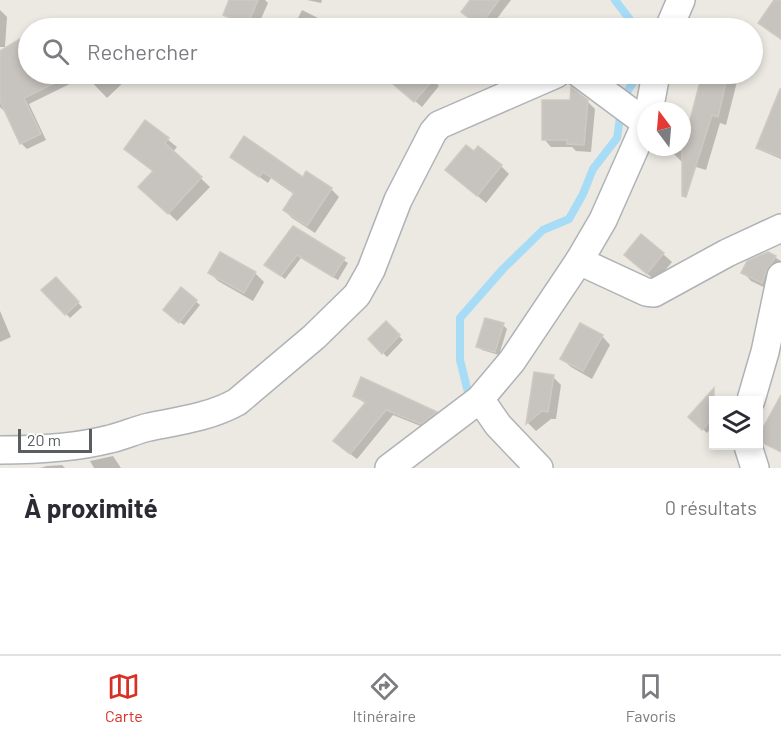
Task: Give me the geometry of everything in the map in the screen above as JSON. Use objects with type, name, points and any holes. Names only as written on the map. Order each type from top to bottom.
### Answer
[{"type":"street","points":[[673,18],[681,0]]},
{"type":"street","points":[[0,450],[78,445],[110,439],[142,429],[203,416],[237,402],[315,337],[357,295],[371,270],[398,200],[433,132],[448,120],[533,84]]},
{"type":"street","points":[[593,84],[637,116]]},
{"type":"street","points":[[650,102],[654,84]]},
{"type":"street","points":[[389,468],[480,399],[512,361],[579,261],[603,220],[637,143]]},
{"type":"street","points":[[579,261],[646,292],[654,293],[727,253],[781,228]]},
{"type":"street","points":[[752,396],[765,352],[781,276]]},
{"type":"street","points":[[480,399],[498,425],[539,468]]},
{"type":"street","points":[[749,450],[755,468]]},
{"type":"building","points":[[229,0],[258,0],[250,18],[230,18],[223,15]]},
{"type":"building","points":[[470,0],[499,0],[486,18],[469,18],[461,12]]},
{"type":"building","points":[[774,0],[781,0],[781,39],[763,26],[761,18]]},
{"type":"building","points":[[18,40],[18,84],[53,84],[24,98],[41,134],[20,144],[0,101],[0,51]]},
{"type":"building","points":[[393,84],[429,84],[414,102]]},
{"type":"building","points":[[699,84],[726,84],[718,117],[712,115],[686,197],[682,196],[682,156],[691,156],[691,116]]},
{"type":"building","points":[[571,87],[588,100],[584,145],[567,144],[567,140],[542,140],[542,100],[570,100]]},
{"type":"building","points":[[781,89],[781,157],[756,148]]},
{"type":"building","points":[[145,120],[169,138],[165,143],[202,177],[168,214],[138,187],[153,171],[124,149]]},
{"type":"building","points":[[244,136],[303,177],[306,171],[332,188],[307,226],[283,210],[294,193],[263,172],[259,177],[230,157]]},
{"type":"building","points":[[466,145],[474,151],[478,146],[502,165],[477,196],[445,170]]},
{"type":"building","points":[[293,226],[345,258],[333,277],[297,255],[281,276],[264,265]]},
{"type":"building","points":[[641,234],[664,253],[647,274],[624,255]]},
{"type":"building","points":[[220,252],[256,272],[244,293],[208,273]]},
{"type":"building","points":[[768,252],[776,256],[762,283],[741,273],[747,261]]},
{"type":"building","points":[[56,277],[79,302],[65,315],[41,290]]},
{"type":"building","points":[[181,287],[197,300],[179,323],[163,310]]},
{"type":"building","points":[[485,318],[504,323],[495,352],[476,347]]},
{"type":"building","points":[[386,321],[400,335],[382,354],[368,339]]},
{"type":"building","points":[[580,323],[603,335],[583,371],[560,359]]},
{"type":"building","points":[[534,372],[554,375],[548,412],[542,411],[526,424]]},
{"type":"building","points":[[361,377],[437,412],[421,424],[386,410],[350,454],[333,441],[366,402],[353,396]]},
{"type":"building","points":[[714,388],[714,396],[709,396],[709,422],[702,430],[688,417]]},
{"type":"building","points":[[781,395],[781,452],[763,443],[763,428]]},
{"type":"waterway","points":[[615,0],[629,18]]},
{"type":"waterway","points":[[623,99],[632,84]]},
{"type":"waterway","points":[[470,400],[460,360],[460,318],[503,269],[543,230],[569,219],[583,194],[593,169],[617,138],[621,111]]}]
